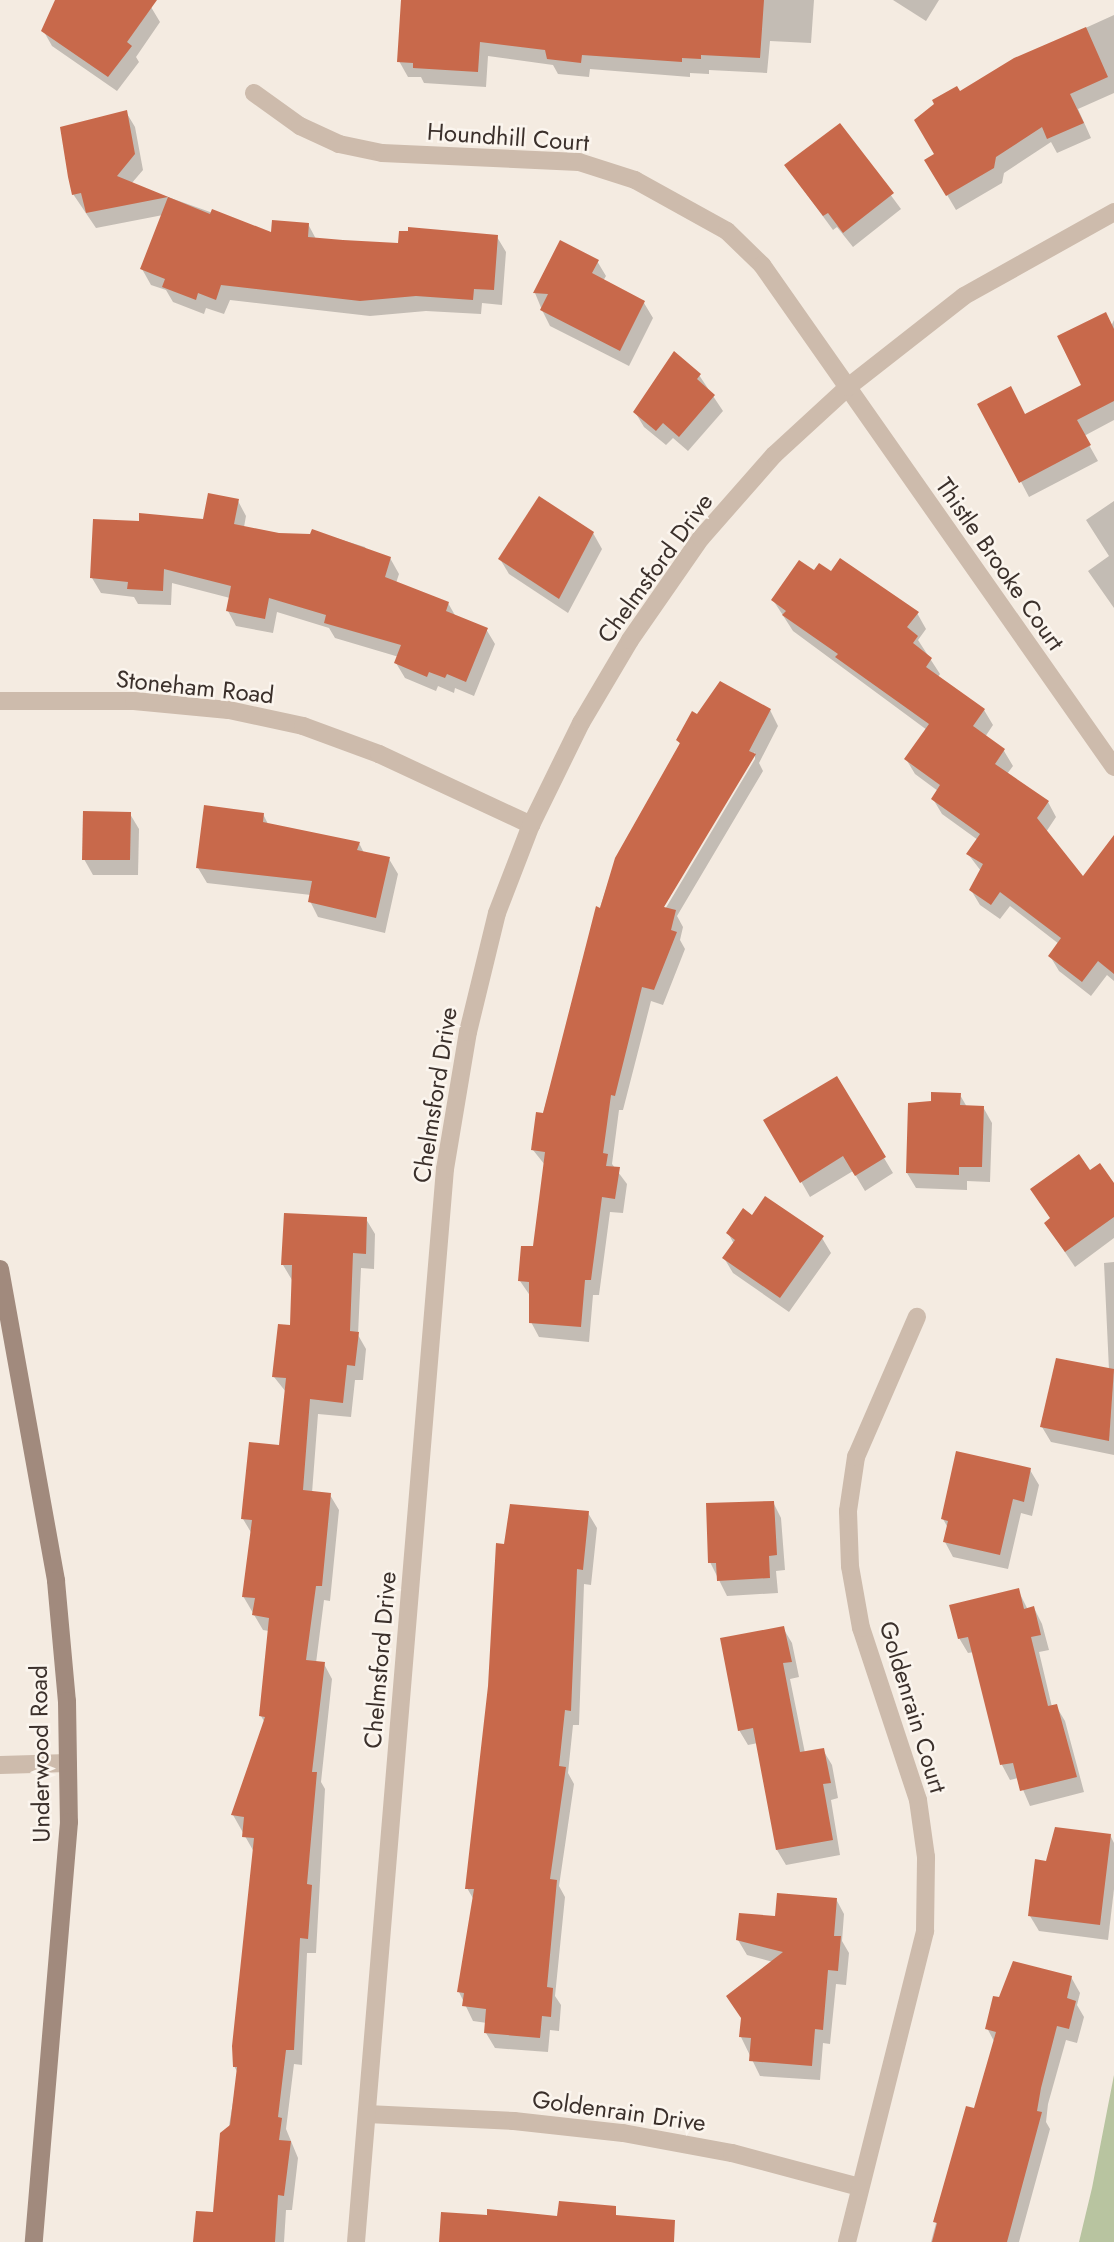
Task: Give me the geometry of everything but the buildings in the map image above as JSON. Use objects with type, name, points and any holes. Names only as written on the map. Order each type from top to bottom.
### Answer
[{"type":"street","name":"Houndhill Court","points":[[254,93],[300,126],[339,144],[382,153],[579,162],[635,180],[683,203],[727,231],[762,265],[848,387]]},
{"type":"street","name":"Chelmsford Drive","points":[[356,2242],[445,1169],[468,1032],[498,913],[531,825],[580,723],[630,640],[701,538],[774,456],[848,387],[964,296],[1114,212]]},
{"type":"street","name":"Thistle Brooke Court","points":[[848,387],[1114,767]]},
{"type":"street","name":"Stoneham Road","points":[[0,701],[134,701],[229,710],[303,726],[379,754],[531,825]]},
{"type":"street","name":"Underwood Road","points":[[0,1269],[56,1581],[68,1763],[69,1822],[34,2242]]},
{"type":"street","name":"Goldenrain Court","points":[[847,2242],[925,1931],[926,1857],[907,1761],[862,1628],[850,1566],[848,1511],[856,1457],[917,1317]]},
{"type":"street","points":[[0,1765],[68,1763]]},
{"type":"street","name":"Goldenrain Drive","points":[[367,2115],[514,2121],[623,2133],[732,2153],[860,2188]]},
{"type":"green space","points":[[1114,2075],[1114,2242],[1079,2242],[1092,2188]]}]
